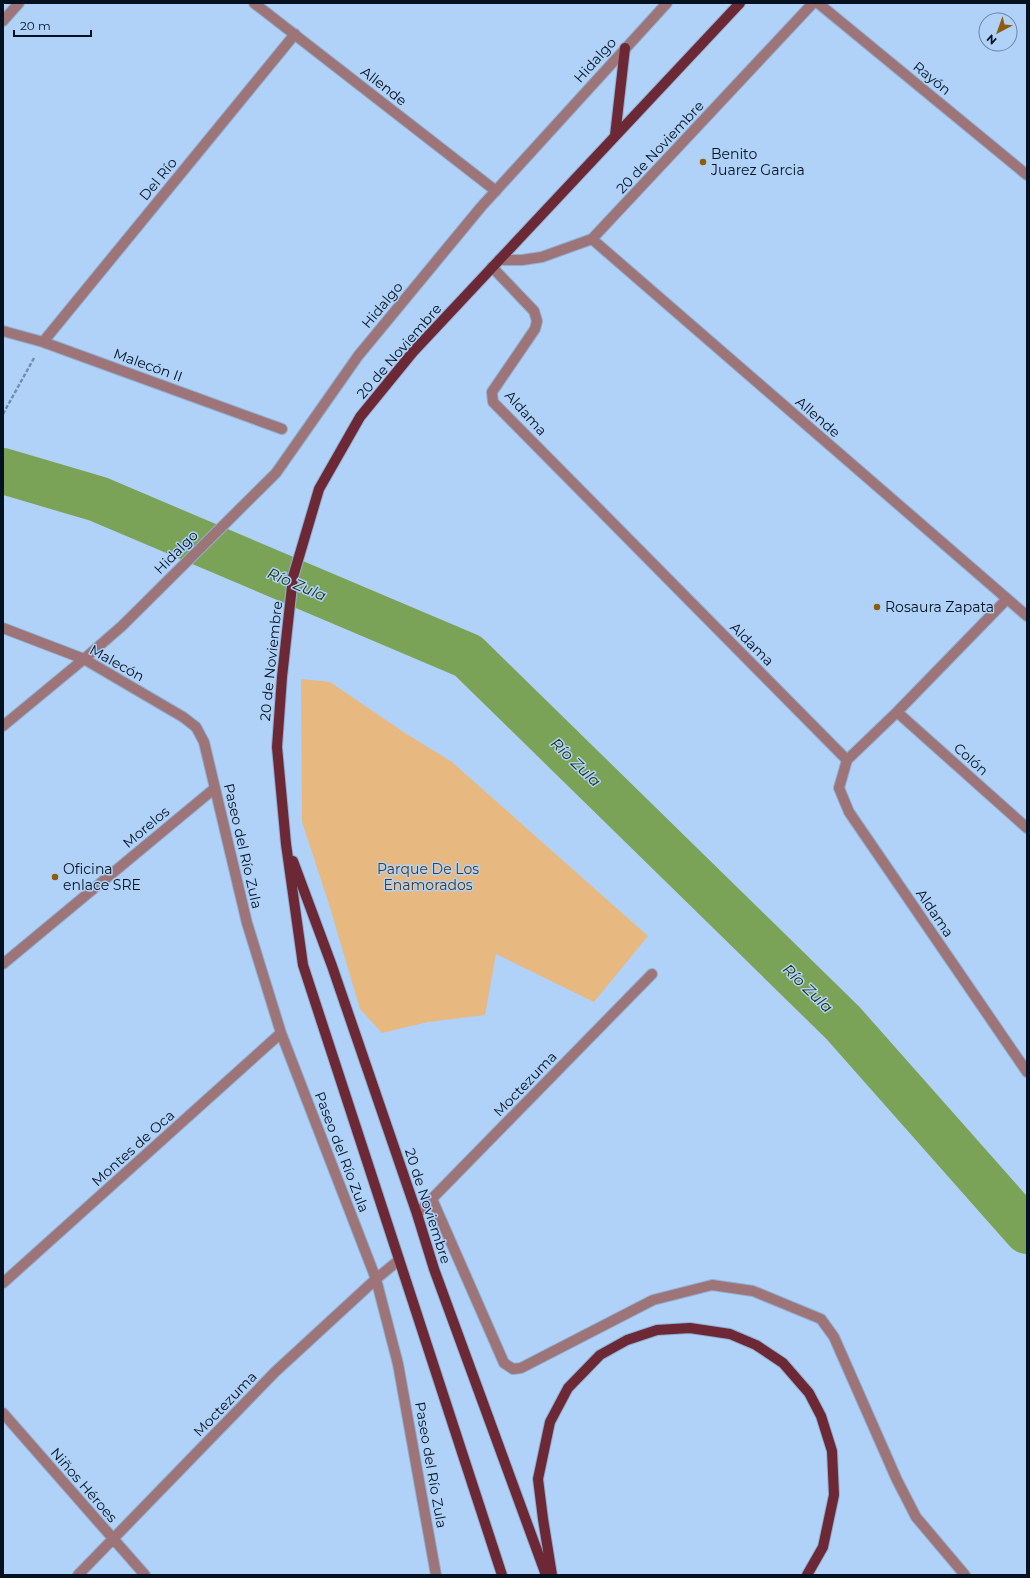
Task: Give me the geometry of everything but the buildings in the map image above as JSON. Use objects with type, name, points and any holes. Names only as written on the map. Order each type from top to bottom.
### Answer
[{"type":"main road","name":"20 de Noviembre","points":[[502,1575],[303,965],[286,844],[277,747],[282,677],[293,578],[320,488],[360,417],[413,352],[740,3]]},
{"type":"main road","points":[[615,136],[625,48]]},
{"type":"main road","name":"20 de Noviembre","points":[[286,844],[332,966],[417,1214],[434,1269],[546,1575]]},
{"type":"main road","points":[[552,1575],[538,1479],[550,1422],[568,1388],[600,1355],[627,1340],[657,1330],[690,1328],[730,1334],[756,1345],[783,1363],[809,1392],[821,1416],[832,1451],[834,1495],[823,1547],[807,1575]]},
{"type":"street","points":[[3,21],[19,3]]},
{"type":"street","name":"Allende","points":[[254,3],[496,191]]},
{"type":"street","name":"Hidalgo","points":[[3,726],[122,626],[276,473],[358,356],[481,207],[667,3]]},
{"type":"street","name":"20 de Noviembre","points":[[499,260],[522,260],[542,257],[592,239],[813,3]]},
{"type":"street","name":"Rayón","points":[[818,3],[1027,175]]},
{"type":"street","name":"Del Río","points":[[43,342],[295,34]]},
{"type":"street","name":"Allende","points":[[592,239],[1027,616]]},
{"type":"street","name":"Aldama","points":[[492,267],[534,311],[537,321],[536,329],[492,392],[493,402],[847,760],[839,788],[849,812],[1027,1072]]},
{"type":"street","name":"Malecón II","points":[[3,331],[43,342],[282,429]]},
{"type":"street","points":[[847,760],[897,712],[1007,599]]},
{"type":"street","name":"Malecón","points":[[3,628],[84,659],[183,717],[196,728],[204,742]]},
{"type":"street","name":"Colón","points":[[897,712],[1027,828]]},
{"type":"street","name":"Paseo del Río Zula","points":[[204,742],[247,923],[281,1033],[376,1279],[398,1364],[436,1575]]},
{"type":"street","name":"Morelos","points":[[3,964],[215,788]]},
{"type":"street","name":"Moctezuma","points":[[417,1214],[652,974]]},
{"type":"street","name":"Montes de Oca","points":[[3,1283],[281,1033]]},
{"type":"street","points":[[432,1199],[504,1364],[512,1369],[521,1368],[653,1300],[712,1285],[753,1292],[821,1319],[834,1338],[897,1480],[916,1517],[965,1575]]},
{"type":"street","name":"Moctezuma","points":[[78,1575],[275,1372],[376,1279],[399,1260]]},
{"type":"street","name":"Niños Héroes","points":[[3,1413],[145,1575]]},
{"type":"street","points":[[133,1575],[135,1564]]},
{"type":"path","points":[[3,414],[43,342]]},
{"type":"green space","name":"Parque De Los Enamorados","points":[[301,679],[330,682],[405,733],[452,762],[648,936],[594,1002],[496,954],[485,1015],[428,1022],[382,1033],[360,1009],[328,901],[302,822]]},
{"type":"waterway","name":"Río Zula","points":[[3,471],[98,499],[468,656],[843,1023],[1027,1231]]},
{"type":"place","name":"Benito Juarez Garcia","points":[[703,162]]},
{"type":"place","name":"Rosaura Zapata","points":[[877,607]]},
{"type":"place","name":"Oficina enlace SRE","points":[[55,877]]}]
